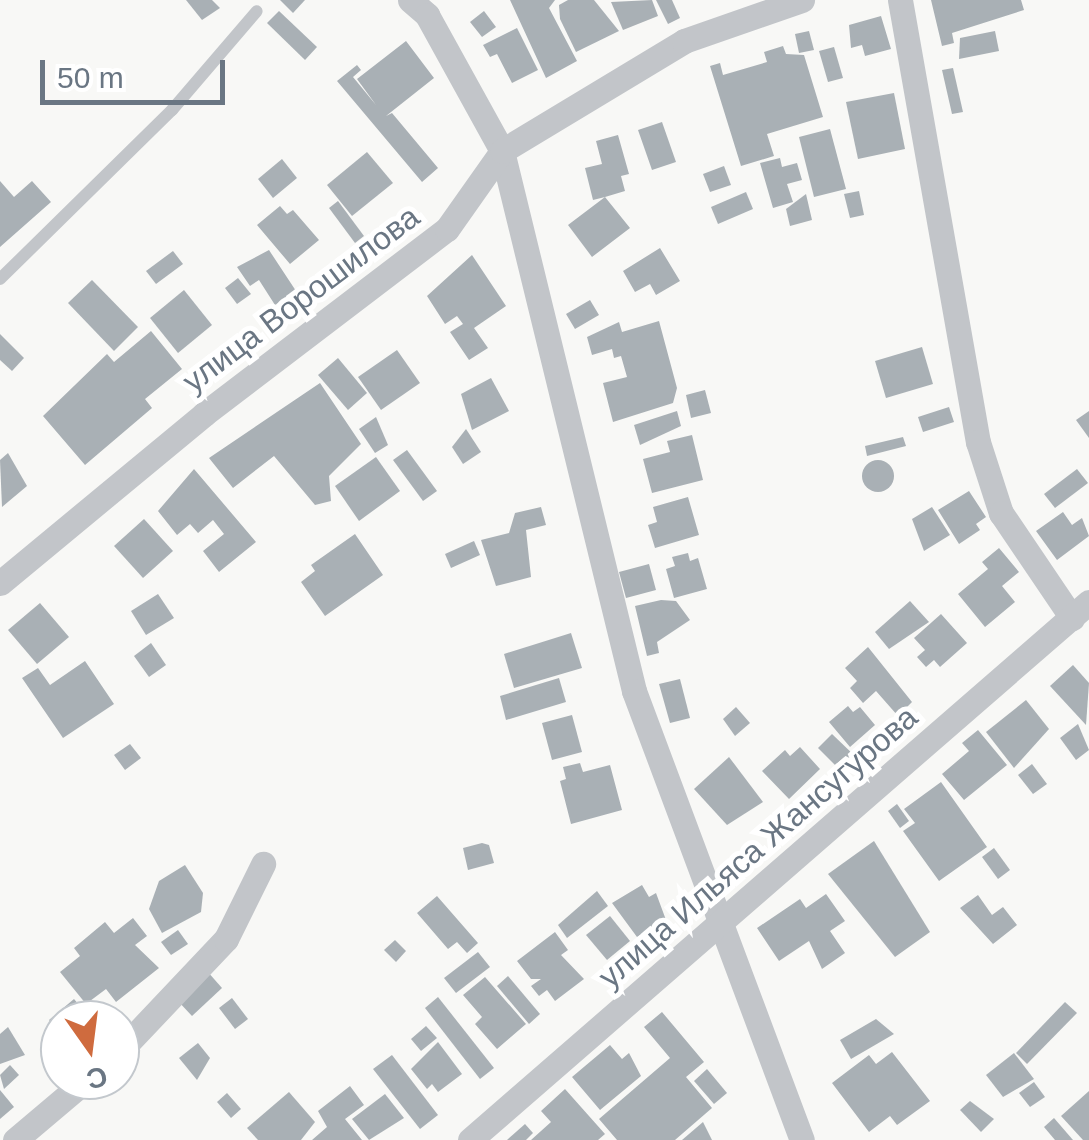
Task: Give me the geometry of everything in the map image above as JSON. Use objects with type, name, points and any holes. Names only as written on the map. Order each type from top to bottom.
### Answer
[{"type":"street","points":[[410,0],[427,15],[502,151],[634,691],[717,925],[802,1140]]},
{"type":"street","name":"улица Ворошилова","points":[[0,583],[204,414],[447,229],[502,151],[684,41],[802,0]]},
{"type":"street","points":[[900,0],[978,442],[1001,513],[1080,610]]},
{"type":"street","name":"улица Ильяса Жансугурова","points":[[470,1140],[1080,610]]},
{"type":"street","points":[[140,1030],[226,938],[263,864]]},
{"type":"street","points":[[15,1140],[62,1100]]},
{"type":"lane","points":[[0,279],[172,110],[257,11]]},
{"type":"building","points":[[186,0],[212,0],[220,8],[202,20]]},
{"type":"building","points":[[280,0],[305,0],[293,13]]},
{"type":"building","points":[[510,0],[555,0],[549,8],[577,61],[546,78]]},
{"type":"building","points":[[568,0],[594,0],[619,31],[576,52],[560,19],[559,5]]},
{"type":"building","points":[[652,0],[658,16],[623,30],[611,2]]},
{"type":"building","points":[[656,0],[672,0],[680,18],[668,24]]},
{"type":"building","points":[[931,0],[1021,0],[1024,10],[952,33],[954,43],[942,46]]},
{"type":"building","points":[[279,11],[317,47],[305,60],[267,23]]},
{"type":"building","points":[[484,11],[496,27],[482,37],[470,22]]},
{"type":"building","points":[[881,16],[891,49],[865,56],[862,45],[851,48],[849,25]]},
{"type":"building","points":[[517,28],[538,70],[512,83],[497,54],[490,57],[483,45]]},
{"type":"building","points":[[809,31],[814,50],[799,53],[795,34]]},
{"type":"building","points":[[995,31],[999,51],[959,59],[960,38]]},
{"type":"building","points":[[406,41],[434,78],[386,116],[392,113],[438,168],[422,182],[337,81],[357,65],[361,70],[353,77],[376,105],[357,79]]},
{"type":"building","points":[[783,46],[786,54],[804,55],[823,117],[767,134],[774,156],[741,166],[710,66],[720,63],[723,75],[767,62],[764,52]]},
{"type":"building","points":[[834,47],[843,78],[828,82],[819,51]]},
{"type":"building","points":[[953,68],[963,112],[952,114],[942,70]]},
{"type":"building","points":[[894,93],[905,149],[858,159],[846,102]]},
{"type":"building","points":[[662,122],[676,162],[652,170],[638,130]]},
{"type":"building","points":[[830,129],[846,189],[814,197],[799,137]]},
{"type":"building","points":[[618,135],[629,174],[621,176],[625,191],[593,200],[585,168],[602,164],[596,141]]},
{"type":"building","points":[[367,152],[393,183],[352,216],[327,185]]},
{"type":"building","points":[[780,158],[782,167],[797,163],[802,180],[787,184],[793,202],[773,208],[760,163]]},
{"type":"building","points":[[282,159],[297,178],[273,198],[258,179]]},
{"type":"building","points":[[724,166],[731,185],[710,192],[703,174]]},
{"type":"building","points":[[0,181],[14,197],[32,181],[51,202],[0,247]]},
{"type":"building","points":[[859,191],[864,215],[850,218],[844,194]]},
{"type":"building","points":[[746,192],[753,209],[718,224],[711,207]]},
{"type":"building","points":[[806,194],[812,220],[790,226],[786,209]]},
{"type":"building","points":[[605,197],[630,228],[592,257],[568,225]]},
{"type":"building","points":[[338,201],[364,236],[355,243],[329,208]]},
{"type":"building","points":[[280,206],[287,214],[293,210],[319,240],[290,264],[257,225]]},
{"type":"building","points":[[660,248],[680,281],[656,295],[650,284],[635,292],[623,271]]},
{"type":"building","points":[[269,250],[296,291],[275,305],[259,280],[250,286],[237,267]]},
{"type":"building","points":[[173,251],[183,264],[156,284],[146,271]]},
{"type":"building","points":[[472,255],[506,306],[474,328],[488,348],[469,360],[450,332],[463,324],[457,316],[445,324],[427,296]]},
{"type":"building","points":[[238,278],[251,294],[237,304],[225,288]]},
{"type":"building","points":[[92,280],[138,327],[114,351],[68,303]]},
{"type":"building","points":[[184,290],[212,325],[178,353],[150,318]]},
{"type":"building","points":[[590,300],[599,315],[575,329],[566,314]]},
{"type":"building","points":[[659,321],[677,388],[673,403],[613,422],[603,383],[627,377],[621,356],[614,358],[612,349],[592,355],[587,337],[619,322],[622,332]]},
{"type":"building","points":[[151,331],[182,369],[145,399],[152,408],[85,465],[43,416],[107,354],[114,362]]},
{"type":"building","points":[[0,334],[24,358],[12,371],[0,360]]},
{"type":"building","points":[[922,347],[933,384],[886,398],[875,361]]},
{"type":"building","points":[[397,350],[420,383],[381,410],[358,377]]},
{"type":"building","points":[[338,358],[367,393],[348,410],[318,375]]},
{"type":"building","points":[[491,378],[509,411],[472,430],[461,394]]},
{"type":"building","points":[[320,383],[361,444],[329,476],[331,501],[315,505],[274,456],[233,488],[209,458]]},
{"type":"building","points":[[705,390],[711,413],[691,418],[686,395]]},
{"type":"building","points":[[949,407],[954,422],[923,432],[918,417]]},
{"type":"building","points":[[677,411],[681,426],[640,445],[634,425]]},
{"type":"building","points":[[1089,411],[1089,438],[1076,420]]},
{"type":"building","points":[[376,417],[388,445],[375,453],[359,429]]},
{"type":"building","points":[[466,429],[481,452],[463,464],[452,447]]},
{"type":"building","points":[[692,435],[703,480],[652,493],[643,459],[670,452],[667,441]]},
{"type":"building","points":[[903,437],[906,446],[867,456],[865,446]]},
{"type":"building","points":[[407,450],[437,491],[423,501],[393,460]]},
{"type":"building","points":[[8,453],[27,486],[2,507],[0,460]]},
{"type":"building","points":[[376,457],[400,491],[359,521],[335,486]]},
{"type":"building","points":[[878,460],[889,465],[894,476],[889,487],[878,492],[867,487],[862,476],[867,465]]},
{"type":"building","points":[[194,469],[256,542],[219,572],[203,551],[224,534],[213,520],[198,533],[190,524],[177,535],[158,511]]},
{"type":"building","points":[[1077,469],[1088,483],[1055,508],[1044,494]]},
{"type":"building","points":[[969,491],[986,517],[976,524],[980,530],[959,544],[938,510]]},
{"type":"building","points":[[688,497],[699,535],[655,548],[648,525],[657,522],[653,507]]},
{"type":"building","points":[[541,507],[546,525],[526,530],[531,577],[496,586],[481,540],[509,533],[515,513]]},
{"type":"building","points":[[932,507],[950,535],[924,551],[912,519]]},
{"type":"building","points":[[1063,512],[1072,525],[1082,518],[1089,536],[1057,560],[1036,531]]},
{"type":"building","points":[[144,519],[173,551],[143,578],[114,546]]},
{"type":"building","points":[[355,534],[383,575],[325,616],[301,582],[315,571],[311,565]]},
{"type":"building","points":[[474,541],[480,555],[451,568],[445,554]]},
{"type":"building","points":[[999,548],[1019,572],[1002,586],[1015,602],[985,627],[958,594],[988,569],[982,562]]},
{"type":"building","points":[[688,553],[690,561],[698,558],[707,589],[674,598],[666,569],[675,566],[672,557]]},
{"type":"building","points":[[649,564],[656,590],[626,598],[619,572]]},
{"type":"building","points":[[158,594],[174,618],[146,635],[131,611]]},
{"type":"building","points":[[676,601],[690,620],[657,642],[659,653],[647,656],[635,606]]},
{"type":"building","points":[[910,601],[929,622],[889,649],[875,632]]},
{"type":"building","points":[[40,603],[69,637],[37,664],[8,630]]},
{"type":"building","points":[[941,614],[967,643],[940,667],[934,660],[926,667],[917,657],[925,650],[914,638]]},
{"type":"building","points":[[571,633],[582,668],[514,688],[504,654]]},
{"type":"building","points":[[151,643],[166,665],[149,677],[134,656]]},
{"type":"building","points":[[868,647],[912,702],[898,716],[876,691],[863,703],[850,688],[857,681],[845,668]]},
{"type":"building","points":[[85,661],[114,704],[63,738],[22,678],[38,668],[50,685]]},
{"type":"building","points":[[1073,665],[1089,683],[1086,725],[1050,686]]},
{"type":"building","points":[[559,678],[566,702],[506,720],[500,696]]},
{"type":"building","points":[[680,679],[690,718],[670,723],[659,684]]},
{"type":"building","points":[[1026,700],[1049,729],[1014,768],[986,732]]},
{"type":"building","points":[[848,706],[853,712],[860,707],[875,725],[850,747],[829,722]]},
{"type":"building","points":[[736,707],[750,723],[735,736],[723,719]]},
{"type":"building","points":[[572,715],[582,752],[552,760],[542,723]]},
{"type":"building","points":[[1078,724],[1089,750],[1076,760],[1060,738]]},
{"type":"building","points":[[978,730],[1007,765],[964,800],[942,774],[969,751],[962,743]]},
{"type":"building","points":[[832,734],[857,758],[842,772],[818,748]]},
{"type":"building","points":[[130,744],[141,758],[125,770],[114,755]]},
{"type":"building","points":[[800,747],[820,769],[789,799],[762,771],[785,750],[790,756]]},
{"type":"building","points":[[729,757],[763,802],[727,825],[694,789]]},
{"type":"building","points":[[580,763],[583,772],[610,765],[622,810],[571,824],[560,781],[566,779],[563,767]]},
{"type":"building","points":[[1032,764],[1047,784],[1033,794],[1018,775]]},
{"type":"building","points":[[941,782],[987,847],[939,881],[903,831],[915,823],[904,809]]},
{"type":"building","points":[[897,804],[909,821],[900,828],[888,811]]},
{"type":"building","points":[[874,841],[930,932],[895,957],[828,874]]},
{"type":"building","points":[[489,845],[494,863],[468,870],[463,848]]},
{"type":"building","points":[[994,848],[1010,870],[998,879],[982,857]]},
{"type":"building","points":[[185,865],[203,893],[201,912],[162,933],[149,909],[159,881]]},
{"type":"building","points":[[642,885],[649,897],[656,893],[666,920],[637,937],[612,903]]},
{"type":"building","points":[[597,891],[608,906],[567,938],[558,925]]},
{"type":"building","points":[[826,894],[845,921],[830,931],[845,953],[822,969],[809,941],[779,961],[757,928],[800,899],[806,908]]},
{"type":"building","points":[[978,895],[992,915],[1003,907],[1017,925],[993,944],[960,908]]},
{"type":"building","points":[[437,896],[478,943],[467,953],[457,942],[448,949],[417,913]]},
{"type":"building","points":[[610,916],[630,941],[607,960],[586,935]]},
{"type":"building","points":[[133,918],[147,936],[135,945],[159,968],[119,1000],[106,989],[91,1000],[83,1000],[60,972],[80,956],[74,948],[105,922],[114,933]]},
{"type":"building","points":[[178,930],[188,944],[171,955],[161,942]]},
{"type":"building","points":[[555,932],[568,950],[561,955],[584,979],[555,1001],[547,990],[539,996],[531,986],[541,979],[531,979],[517,961]]},
{"type":"building","points":[[395,940],[406,951],[396,962],[384,950]]},
{"type":"building","points":[[478,952],[490,967],[456,993],[444,978]]},
{"type":"building","points":[[207,971],[222,988],[192,1016],[177,1000]]},
{"type":"building","points":[[508,976],[540,1014],[529,1024],[497,986]]},
{"type":"building","points":[[485,977],[526,1024],[497,1049],[475,1024],[482,1017],[463,995]]},
{"type":"building","points":[[438,997],[494,1068],[480,1079],[425,1008]]},
{"type":"building","points":[[232,998],[248,1019],[235,1029],[219,1008]]},
{"type":"building","points":[[1065,1002],[1077,1013],[1027,1064],[1016,1053]]},
{"type":"building","points":[[662,1012],[704,1062],[686,1077],[712,1108],[675,1140],[617,1140],[599,1119],[670,1058],[644,1027]]},
{"type":"building","points":[[876,1019],[894,1034],[851,1059],[840,1040]]},
{"type":"building","points":[[426,1026],[437,1038],[421,1051],[411,1039]]},
{"type":"building","points":[[8,1027],[25,1055],[0,1064],[0,1034]]},
{"type":"building","points":[[438,1042],[462,1074],[438,1092],[432,1084],[427,1089],[411,1069]]},
{"type":"building","points":[[198,1043],[210,1058],[197,1080],[179,1058]]},
{"type":"building","points":[[610,1045],[622,1059],[629,1053],[641,1076],[600,1110],[572,1077]]},
{"type":"building","points":[[892,1052],[930,1101],[897,1125],[890,1116],[869,1132],[832,1083],[869,1055],[876,1064]]},
{"type":"building","points":[[1014,1053],[1034,1079],[1003,1097],[986,1075]]},
{"type":"building","points":[[392,1055],[438,1115],[420,1129],[373,1069]]},
{"type":"building","points":[[10,1065],[19,1075],[4,1089],[0,1075]]},
{"type":"building","points":[[707,1069],[727,1093],[714,1104],[694,1081]]},
{"type":"building","points":[[1034,1082],[1045,1097],[1030,1107],[1019,1093]]},
{"type":"building","points":[[350,1086],[364,1105],[345,1119],[362,1140],[312,1140],[327,1127],[318,1111]]},
{"type":"building","points":[[565,1089],[605,1134],[598,1140],[531,1140],[551,1122],[541,1111]]},
{"type":"building","points":[[0,1090],[14,1107],[0,1119]]},
{"type":"building","points":[[1089,1091],[1089,1140],[1083,1140],[1061,1116]]},
{"type":"building","points":[[289,1092],[315,1122],[301,1140],[258,1140],[247,1128]]},
{"type":"building","points":[[227,1093],[241,1109],[231,1118],[217,1102]]},
{"type":"building","points":[[385,1094],[404,1118],[369,1140],[352,1119]]},
{"type":"building","points":[[970,1101],[994,1119],[981,1132],[960,1110]]},
{"type":"building","points":[[1054,1118],[1073,1140],[1055,1140],[1044,1127]]},
{"type":"building","points":[[703,1122],[712,1140],[682,1140]]},
{"type":"building","points":[[525,1124],[533,1133],[526,1140],[507,1140]]}]
